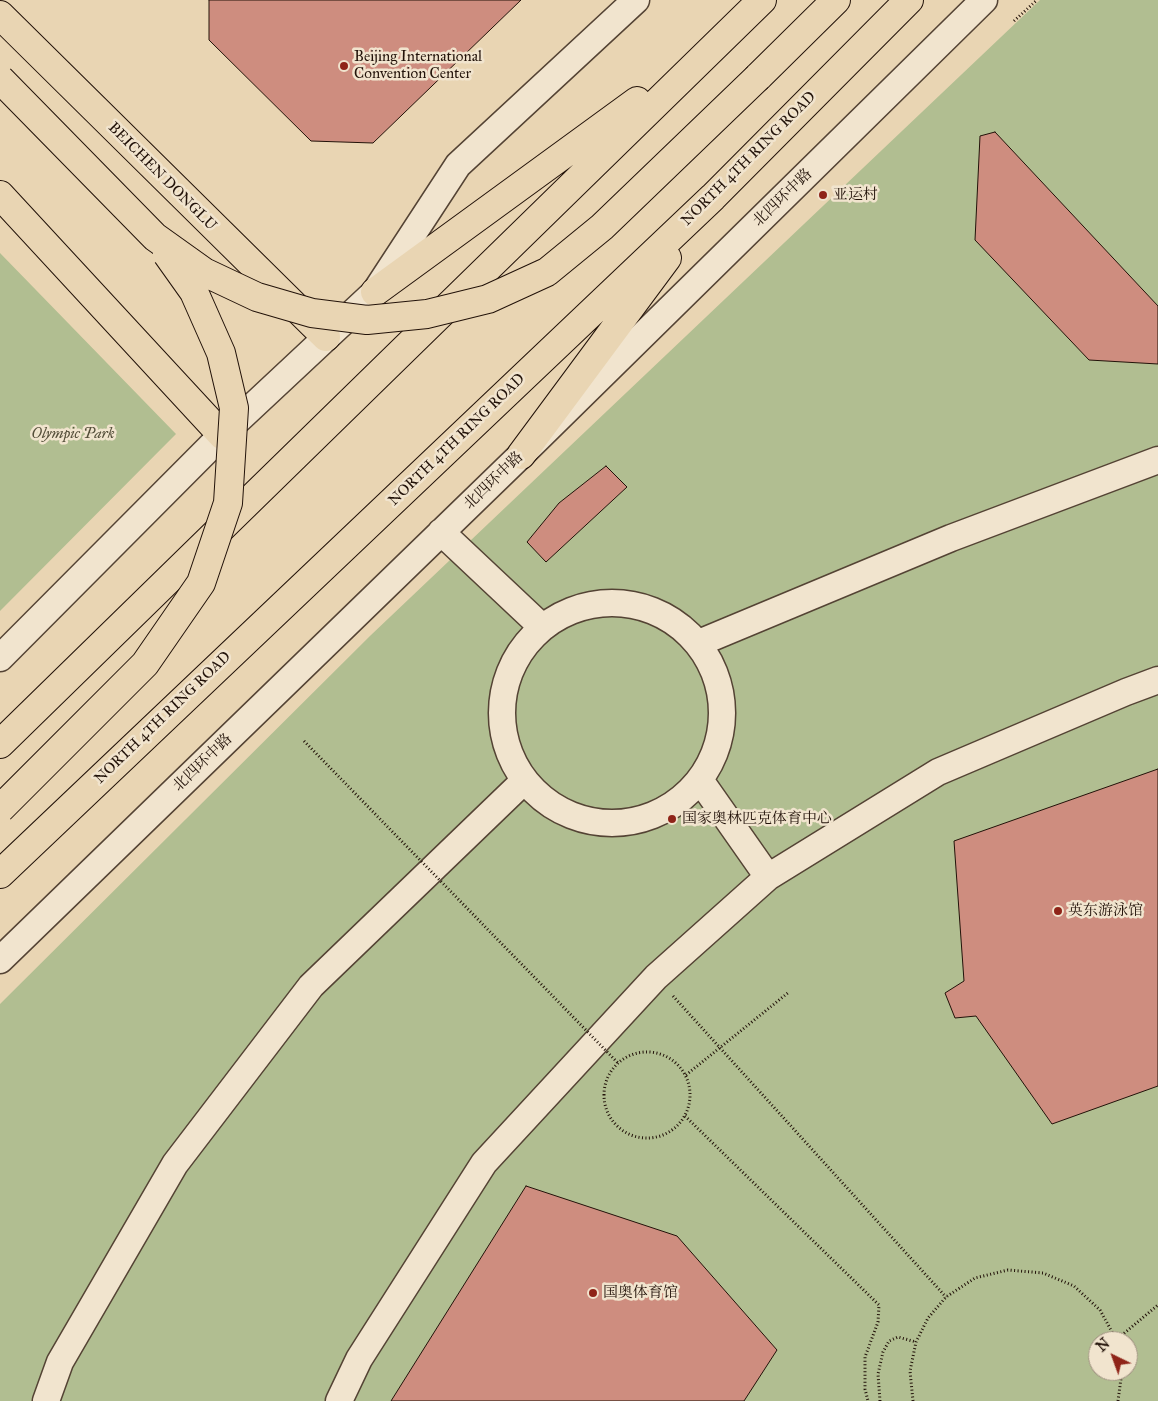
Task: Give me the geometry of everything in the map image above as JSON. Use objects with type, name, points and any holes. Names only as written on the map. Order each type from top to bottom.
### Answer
[{"type":"main road","points":[[0,744],[762,0]]},
{"type":"main road","points":[[155,237],[213,276],[257,297],[312,313],[367,320],[427,314],[488,299],[547,272],[602,227],[836,0]]},
{"type":"main road","name":"NORTH 4TH RING ROAD","points":[[0,874],[713,197],[909,0]]},
{"type":"main road","name":"BEICHEN DONGLU","points":[[3,21],[326,337]]},
{"type":"main road","points":[[375,292],[715,44]]},
{"type":"main road","points":[[0,79],[155,237],[194,292],[221,353],[234,408],[228,503],[201,583],[145,664],[0,809]]},
{"type":"main road","points":[[0,195],[222,434]]},
{"type":"main road","points":[[521,455],[713,197]]},
{"type":"street","points":[[0,658],[222,434],[375,292],[458,165],[636,0]]},
{"type":"street","name":"北四环中路","points":[[0,960],[521,455],[984,0]]},
{"type":"street","points":[[699,643],[951,538],[1158,460]]},
{"type":"street","points":[[441,532],[542,628]]},
{"type":"street","points":[[606,603],[632,605],[641,606],[673,620],[699,643],[716,675],[723,712],[717,748],[700,780],[676,804],[646,819],[612,824],[579,819],[549,804],[524,781],[508,751],[501,718],[505,684],[519,653],[542,628],[572,610],[606,603]]},
{"type":"street","points":[[339,1401],[359,1358],[484,1163],[656,977],[768,877],[938,772],[1158,680]]},
{"type":"street","points":[[700,780],[768,877]]},
{"type":"street","points":[[46,1401],[60,1362],[175,1164],[311,986],[524,781]]},
{"type":"path","points":[[1014,21],[1037,0]]},
{"type":"path","points":[[304,742],[618,1063]]},
{"type":"path","points":[[656,977],[946,1297]]},
{"type":"path","points":[[686,1075],[789,992]]},
{"type":"path","points":[[642,1052],[654,1052],[667,1056],[678,1064],[686,1075],[690,1095],[685,1116],[676,1128],[663,1135],[641,1137],[621,1129],[611,1118],[605,1104],[604,1089],[609,1075],[618,1063],[629,1056],[642,1052]]},
{"type":"path","points":[[685,1116],[879,1305],[878,1322],[865,1357],[865,1389],[868,1401]]},
{"type":"path","points":[[913,1401],[910,1371],[916,1342],[928,1318],[946,1297],[975,1278],[1008,1270],[1043,1273],[1074,1286],[1100,1310],[1111,1331]]},
{"type":"path","points":[[1128,1331],[1158,1305]]},
{"type":"path","points":[[880,1401],[878,1374],[883,1352],[890,1340],[898,1336],[916,1342]]},
{"type":"path","points":[[1118,1401],[1121,1381]]},
{"type":"green space","name":"国家奥林匹克体育中心","points":[[1040,0],[1158,0],[1158,1401],[0,1401],[0,1004],[371,635]]},
{"type":"green space","name":"Olympic Park","points":[[0,253],[176,434],[0,611]]},
{"type":"building","name":"Beijing International Convention Center","points":[[209,0],[521,0],[373,143],[311,141],[209,40]]},
{"type":"building","points":[[995,132],[1158,306],[1158,364],[1089,360],[975,240],[980,136]]},
{"type":"building","points":[[606,466],[627,487],[546,562],[527,542],[559,503]]},
{"type":"building","name":"英东游泳馆","points":[[1158,769],[1158,1086],[1052,1124],[976,1016],[955,1018],[945,993],[964,981],[954,841]]},
{"type":"building","name":"国奥体育馆","points":[[526,1186],[677,1236],[777,1350],[744,1401],[391,1401]]},
{"type":"place","name":"Beijing International Convention Center","points":[[344,66]]},
{"type":"place","name":"亚运村","points":[[823,195]]},
{"type":"place","name":"国家奥林匹克体育中心","points":[[672,819]]},
{"type":"place","name":"英东游泳馆","points":[[1058,911]]},
{"type":"place","name":"国奥体育馆","points":[[593,1293]]}]
